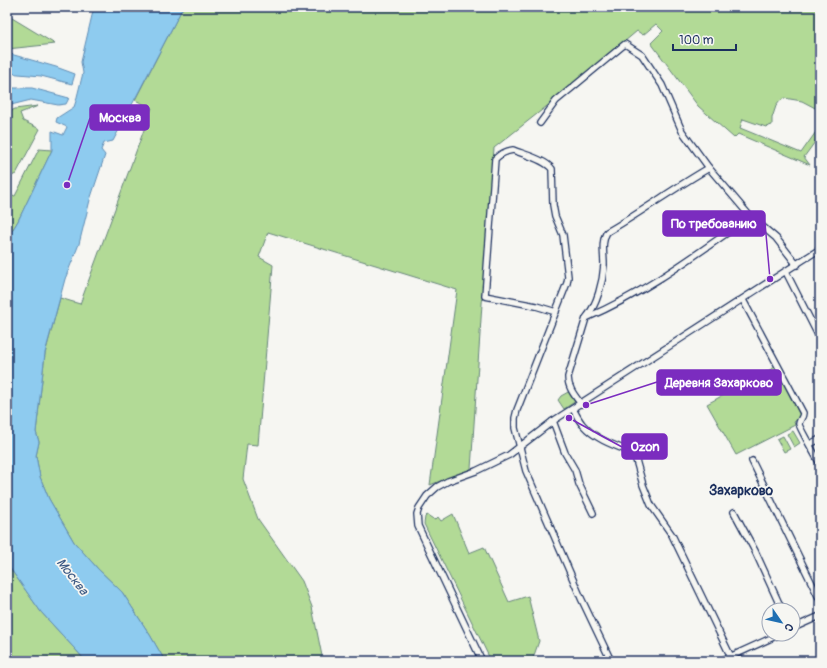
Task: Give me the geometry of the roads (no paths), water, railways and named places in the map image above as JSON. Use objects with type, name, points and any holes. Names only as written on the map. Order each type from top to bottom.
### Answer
[{"type":"street","points":[[540,123],[556,101],[625,44],[642,56],[662,85],[682,131],[709,168],[749,215],[776,238],[796,265]]},
{"type":"street","points":[[556,312],[536,306],[485,296],[495,159],[499,155],[509,150],[513,150],[539,160],[552,169],[553,205],[555,216],[563,235],[568,277],[556,312],[515,418],[515,428],[526,471],[537,498],[581,598],[611,661]]},
{"type":"street","points":[[581,404],[571,390],[568,377],[586,318],[591,312],[602,279],[604,266],[603,240],[608,232],[709,168]]},
{"type":"street","points":[[586,318],[644,288],[688,261],[744,221],[749,215]]},
{"type":"street","points":[[482,661],[418,526],[417,514],[422,502],[437,487],[448,481],[476,471],[509,455],[520,445],[553,422],[820,249]]},
{"type":"street","points":[[786,272],[820,339]]},
{"type":"street","points":[[743,300],[803,413],[799,426],[820,464]]},
{"type":"street","points":[[573,409],[586,428],[608,443],[634,453],[643,485],[652,505],[672,535],[732,656]]},
{"type":"street","points":[[553,422],[565,453],[575,470],[579,484],[593,513]]},
{"type":"street","points":[[810,444],[820,439]]},
{"type":"street","points":[[752,461],[820,600]]},
{"type":"street","points":[[734,512],[755,551],[778,602]]},
{"type":"street","points":[[801,624],[820,616]]},
{"type":"street","points":[[721,661],[763,642]]},
{"type":"water","points":[[94,7],[183,7],[113,141],[104,143],[101,150],[105,155],[90,200],[79,244],[65,279],[45,353],[36,432],[39,442],[36,456],[40,477],[49,499],[74,542],[98,569],[122,592],[165,661],[86,661],[41,612],[7,564],[7,239],[18,221],[52,150],[52,131],[63,135],[67,127],[56,122],[57,118],[74,107],[76,101],[83,73],[81,62]]},
{"type":"water","points":[[7,53],[75,74],[72,84],[41,76],[7,73]]},
{"type":"water","points":[[8,88],[32,88],[69,98],[66,104],[58,105],[31,100],[7,106]]},
{"type":"place","name":"Москва","points":[[67,185]]},
{"type":"place","name":"По требованию","points":[[770,279]]},
{"type":"place","name":"Деревня Захарково","points":[[586,405]]},
{"type":"place","name":"Ozon","points":[[569,418]]},
{"type":"district","name":"Захарково","points":[[741,490]]}]
